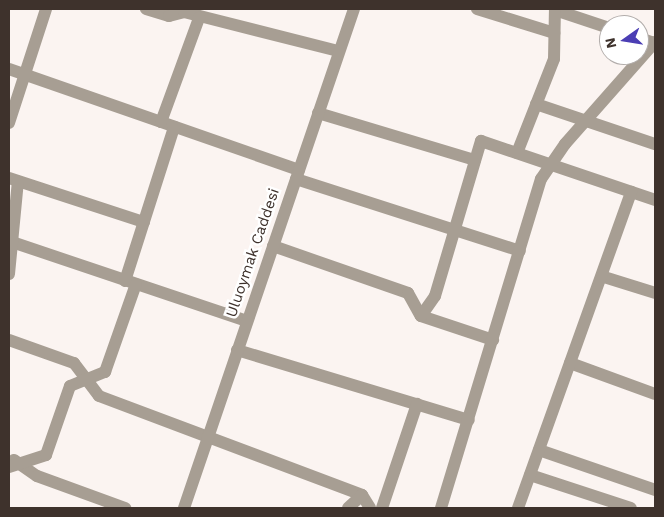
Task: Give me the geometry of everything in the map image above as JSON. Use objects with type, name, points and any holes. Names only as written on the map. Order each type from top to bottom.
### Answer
[{"type":"street","points":[[9,123],[46,9]]},
{"type":"street","points":[[146,9],[169,16],[183,10],[199,18],[338,51]]},
{"type":"street","name":"Uluoymak Caddesi","points":[[184,508],[338,51],[354,9]]},
{"type":"street","points":[[478,9],[554,33]]},
{"type":"street","points":[[516,153],[554,59],[555,10],[599,25]]},
{"type":"street","points":[[161,122],[199,18]]},
{"type":"street","points":[[441,508],[470,420],[541,179],[586,121],[655,42]]},
{"type":"street","points":[[9,69],[26,72],[454,231],[520,251]]},
{"type":"street","points":[[536,104],[655,144]]},
{"type":"street","points":[[318,113],[475,160]]},
{"type":"street","points":[[12,462],[46,455],[70,386],[106,372],[144,222],[174,127]]},
{"type":"street","points":[[421,316],[435,296],[481,140],[655,200]]},
{"type":"street","points":[[9,274],[13,179],[144,222]]},
{"type":"street","points":[[518,508],[570,363],[604,278],[631,192]]},
{"type":"street","points":[[11,242],[247,321]]},
{"type":"street","points":[[273,246],[408,294],[421,316],[493,340]]},
{"type":"street","points":[[604,278],[655,293]]},
{"type":"street","points":[[9,340],[74,363],[99,396],[208,434],[362,495],[370,508]]},
{"type":"street","points":[[237,350],[470,420]]},
{"type":"street","points":[[570,363],[655,394]]},
{"type":"street","points":[[382,508],[417,404]]},
{"type":"street","points":[[539,450],[655,490]]},
{"type":"street","points":[[12,462],[37,476],[126,508]]},
{"type":"street","points":[[530,475],[631,508]]},
{"type":"street","points":[[348,508],[362,495]]}]
